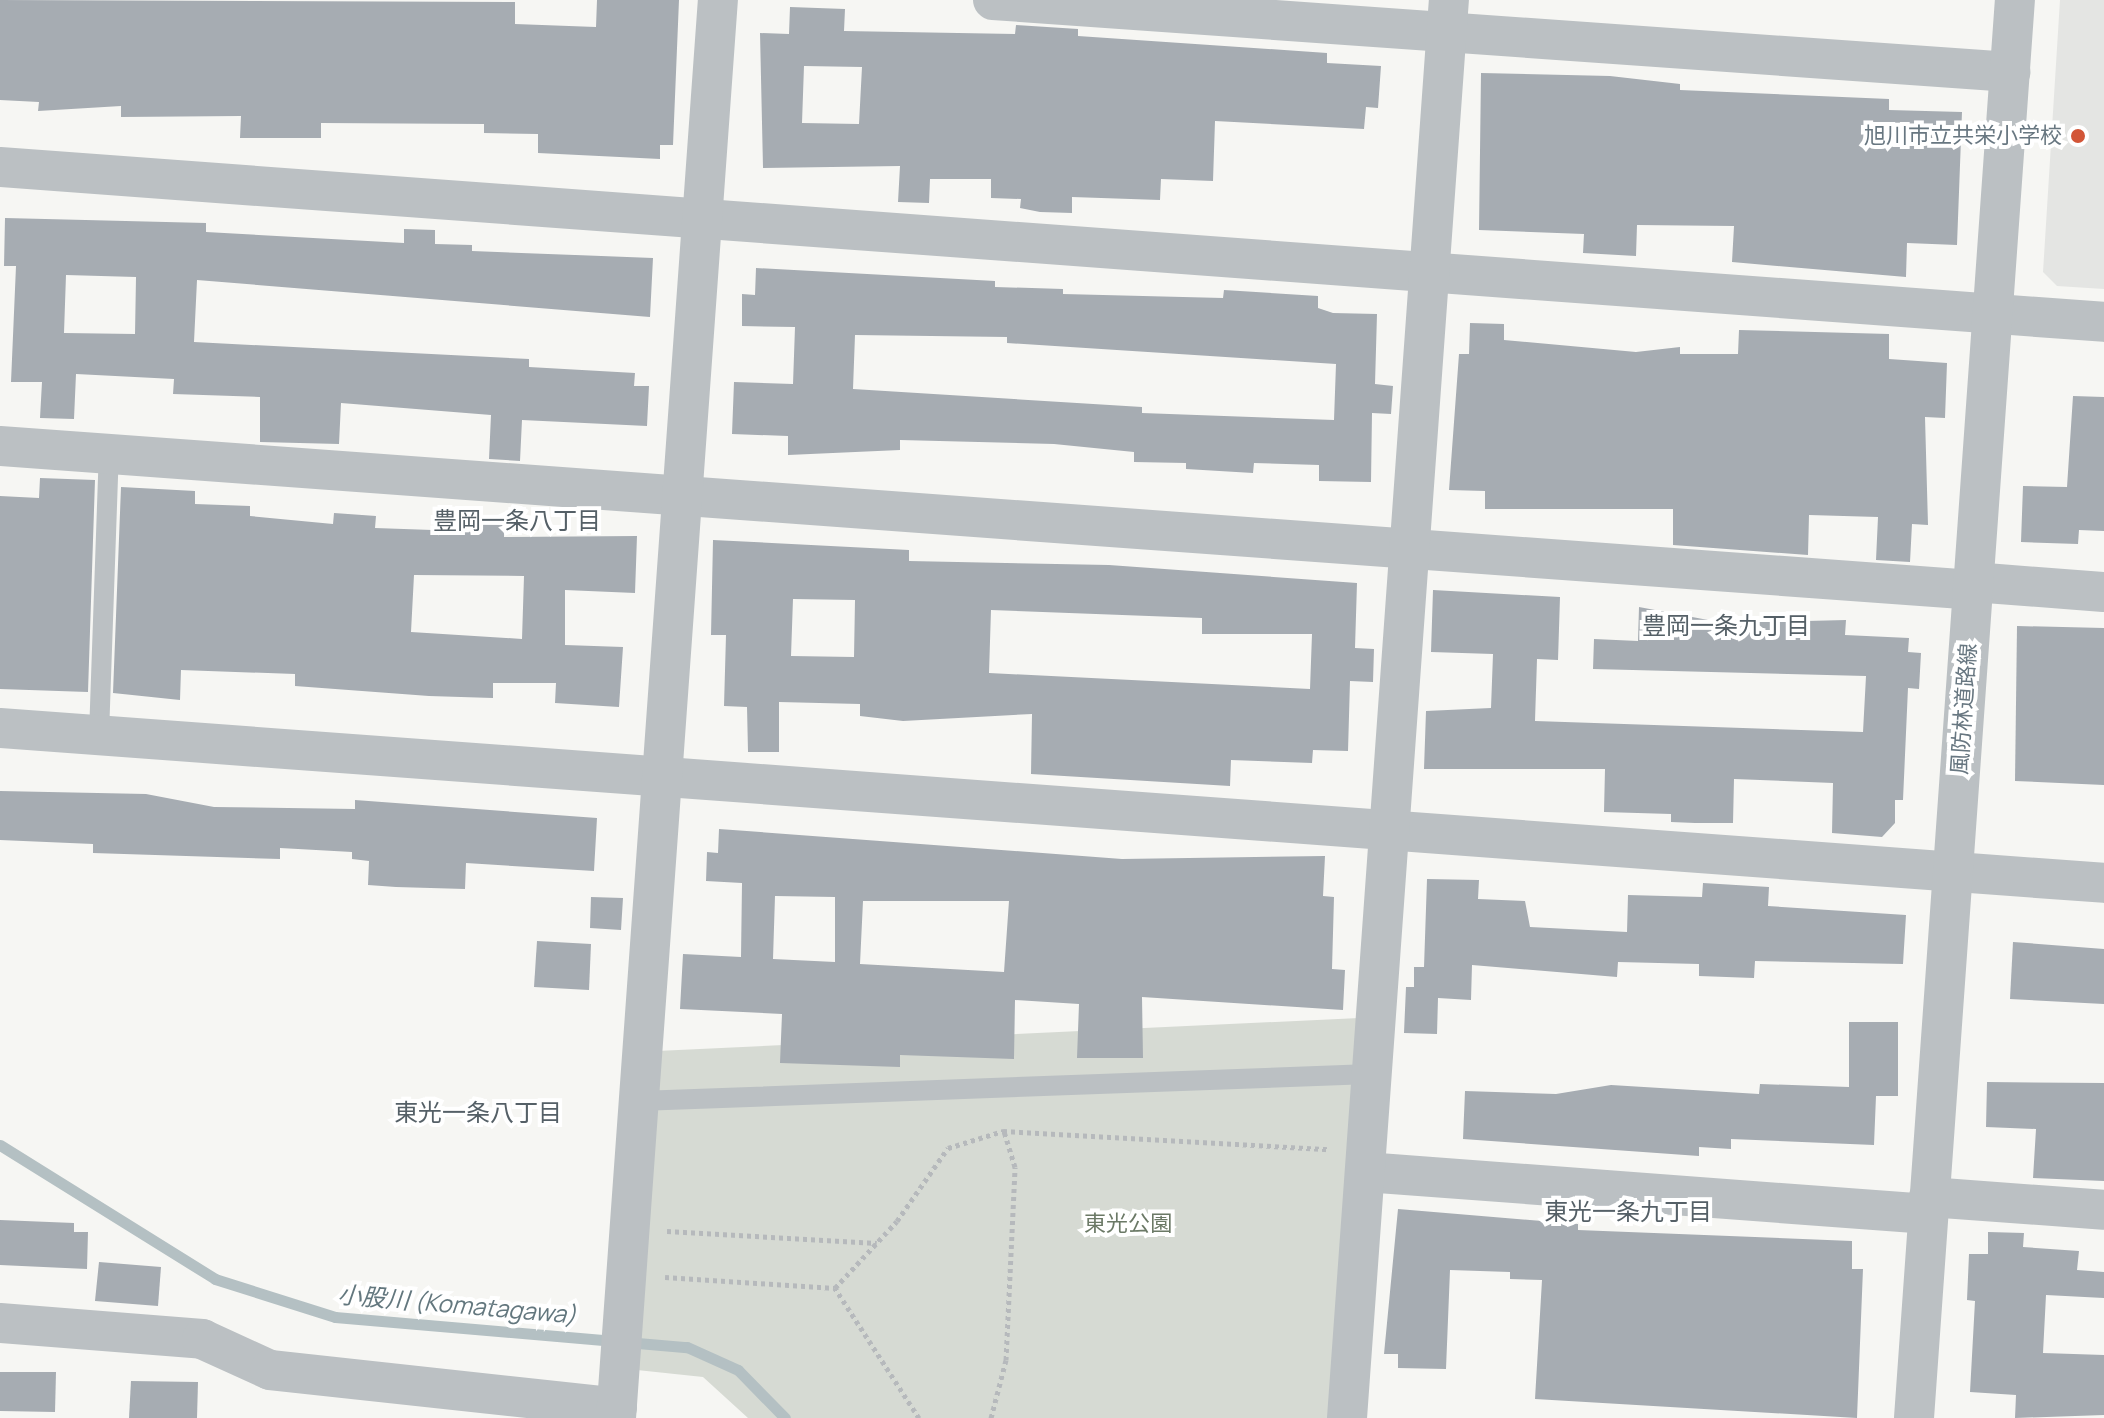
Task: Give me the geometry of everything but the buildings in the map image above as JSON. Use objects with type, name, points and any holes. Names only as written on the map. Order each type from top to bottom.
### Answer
[{"type":"street","points":[[0,1323],[202,1339],[270,1370],[618,1399],[718,0]]},
{"type":"street","points":[[993,0],[1448,17],[2010,72]]},
{"type":"street","name":"風防林道路線","points":[[1914,1418],[2015,0]]},
{"type":"street","points":[[1347,1418],[1407,550],[1448,17]]},
{"type":"street","points":[[0,167],[2104,322]]},
{"type":"street","points":[[0,446],[683,499],[1407,550],[2104,592]]},
{"type":"street","points":[[0,728],[2104,883]]},
{"type":"street","points":[[1366,1161],[1929,1206],[2104,1210]]},
{"type":"lane","points":[[99,735],[109,454]]},
{"type":"lane","points":[[639,1101],[1371,1074]]},
{"type":"path","points":[[835,1288],[877,1243],[948,1148],[1003,1131],[1366,1161]]},
{"type":"path","points":[[991,1418],[1006,1360],[1015,1167],[1003,1131]]},
{"type":"path","points":[[630,1229],[877,1243]]},
{"type":"path","points":[[627,1275],[835,1288]]},
{"type":"path","points":[[835,1288],[919,1418]]},
{"type":"shaded area","name":"旭川市立共栄小学校","points":[[2060,0],[2104,0],[2104,289],[2057,286],[2043,272]]},
{"type":"green space","name":"東光公園","points":[[1359,1018],[1330,1418],[748,1418],[703,1377],[637,1370],[657,1051]]},
{"type":"waterway","name":"小股川 (Komatagawa)","points":[[0,1145],[215,1279],[335,1317],[687,1347],[738,1370],[785,1418]]},
{"type":"place","name":"旭川市立共栄小学校","points":[[2078,136]]},
{"type":"district","name":"豊岡一条八丁目","points":[[517,520]]},
{"type":"district","name":"豊岡一条九丁目","points":[[1726,625]]},
{"type":"district","name":"東光一条八丁目","points":[[478,1112]]},
{"type":"district","name":"東光一条九丁目","points":[[1628,1211]]}]
